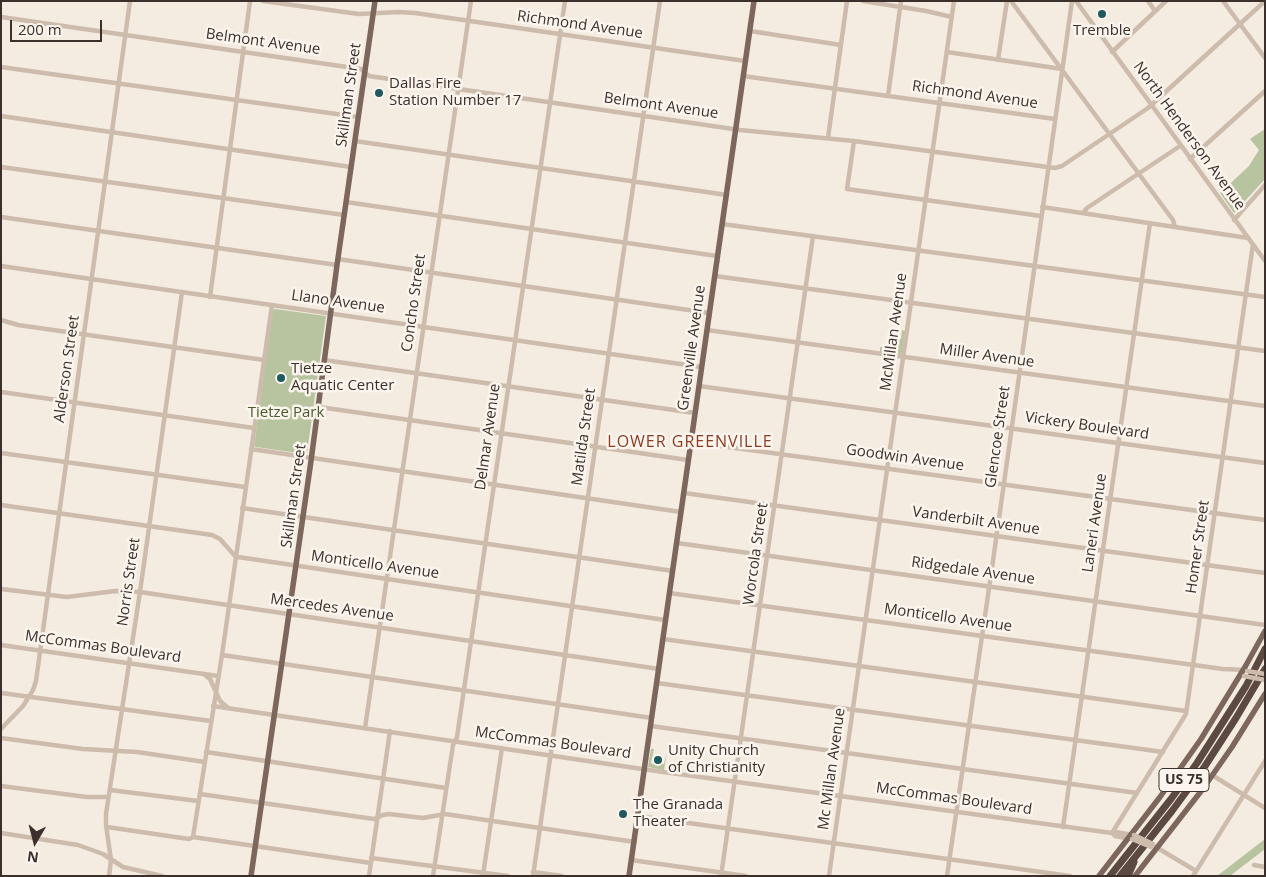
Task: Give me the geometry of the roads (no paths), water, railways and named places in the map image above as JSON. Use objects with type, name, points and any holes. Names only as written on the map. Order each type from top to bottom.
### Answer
[{"type":"highway","name":"US 75","points":[[1110,876],[1197,763],[1246,686],[1265,649]]},
{"type":"highway","name":"US 75","points":[[1120,876],[1202,770],[1263,677],[1265,669]]},
{"type":"highway","points":[[1128,876],[1137,855]]},
{"type":"main road","name":"Skillman Street","points":[[251,876],[312,458],[375,1]]},
{"type":"main road","name":"Greenville Avenue","points":[[629,876],[754,1]]},
{"type":"main road","points":[[1099,876],[1131,837],[1191,754],[1244,673],[1265,630]]},
{"type":"main road","points":[[1134,876],[1154,846],[1179,820],[1212,775],[1265,694]]},
{"type":"street","name":"Alderson Street","points":[[1,729],[20,711],[36,681],[93,280],[130,1]]},
{"type":"street","points":[[210,297],[250,1]]},
{"type":"street","name":"Richmond Avenue","points":[[263,1],[349,14],[407,13],[745,61]]},
{"type":"street","points":[[311,8],[312,1]]},
{"type":"street","name":"Concho Street","points":[[365,728],[471,1]]},
{"type":"street","name":"Delmar Avenue","points":[[434,876],[453,745],[457,737],[565,1]]},
{"type":"street","name":"Matilda Street","points":[[533,874],[660,1]]},
{"type":"street","points":[[828,138],[847,1]]},
{"type":"street","points":[[864,1],[901,4],[952,17]]},
{"type":"street","name":"McMillan Avenue","points":[[859,666],[954,1]]},
{"type":"street","points":[[998,60],[1007,1]]},
{"type":"street","points":[[1011,1],[1110,133],[1173,220],[1175,227]]},
{"type":"street","name":"Glencoe Street","points":[[947,876],[990,586],[1072,1]]},
{"type":"street","name":"North Henderson Avenue","points":[[1076,1],[1234,220],[1264,257]]},
{"type":"street","points":[[1148,1],[1155,11]]},
{"type":"street","points":[[1112,52],[1166,1]]},
{"type":"street","points":[[1223,1],[1265,58]]},
{"type":"street","name":"Belmont Avenue","points":[[1,17],[361,69],[369,76],[736,129],[854,140],[1058,168],[1151,105],[1265,1]]},
{"type":"street","points":[[888,96],[901,4]]},
{"type":"street","points":[[750,31],[841,44]]},
{"type":"street","points":[[946,52],[1062,70]]},
{"type":"street","points":[[1,67],[358,117]]},
{"type":"street","name":"Richmond Avenue","points":[[743,76],[1055,118]]},
{"type":"street","points":[[1190,159],[1265,90]]},
{"type":"street","points":[[1,116],[351,167]]},
{"type":"street","points":[[854,140],[847,189],[1041,216]]},
{"type":"street","points":[[355,141],[726,195]]},
{"type":"street","points":[[1083,213],[1087,208],[1180,146]]},
{"type":"street","points":[[1,167],[344,215]]},
{"type":"street","points":[[1234,220],[1265,185]]},
{"type":"street","points":[[346,202],[717,256]]},
{"type":"street","points":[[1042,207],[1248,238]]},
{"type":"street","points":[[1,217],[216,247],[431,273],[709,313]]},
{"type":"street","name":"Laneri Avenue","points":[[1064,827],[1150,223]]},
{"type":"street","points":[[722,224],[1265,298]]},
{"type":"street","name":"Worcola Street","points":[[721,874],[814,236]]},
{"type":"street","name":"Homer Street","points":[[1112,833],[1163,752],[1186,711],[1216,513],[1253,244]]},
{"type":"street","name":"Llano Avenue","points":[[1,266],[701,367]]},
{"type":"street","points":[[715,276],[1265,351]]},
{"type":"street","name":"Norris Street","points":[[109,876],[111,860],[106,827],[108,797],[140,592],[182,292]]},
{"type":"street","points":[[193,837],[222,655],[272,306]]},
{"type":"street","points":[[1,320],[264,360]]},
{"type":"street","name":"Miller Avenue","points":[[706,330],[1265,406]]},
{"type":"street","points":[[324,360],[695,413]]},
{"type":"street","name":"Vickery Boulevard","points":[[699,386],[1265,463]]},
{"type":"street","points":[[1,392],[254,428]]},
{"type":"street","points":[[319,407],[688,460]]},
{"type":"street","name":"Goodwin Avenue","points":[[691,442],[1265,520]]},
{"type":"street","points":[[251,450],[681,512]]},
{"type":"street","points":[[1,453],[245,487]]},
{"type":"street","name":"Vanderbilt Avenue","points":[[684,493],[1265,573]]},
{"type":"street","points":[[1,505],[212,535],[220,539],[235,556]]},
{"type":"street","points":[[242,508],[673,571]]},
{"type":"street","name":"Ridgedale Avenue","points":[[677,543],[1265,624]]},
{"type":"street","name":"Monticello Avenue","points":[[235,556],[665,620]]},
{"type":"street","name":"Mercedes Avenue","points":[[1,589],[48,596],[77,597],[114,591],[140,592],[659,669]]},
{"type":"street","name":"Monticello Avenue","points":[[669,593],[1089,650],[1223,669],[1263,677]]},
{"type":"street","points":[[663,639],[1186,711]]},
{"type":"street","name":"McCommas Boulevard","points":[[1,645],[218,676]]},
{"type":"street","points":[[222,655],[652,718]]},
{"type":"street","name":"Mc Millan Avenue","points":[[829,876],[859,666]]},
{"type":"street","name":"McCommas Boulevard","points":[[201,674],[210,679],[220,701],[229,708]]},
{"type":"street","points":[[657,682],[1163,752]]},
{"type":"street","points":[[1,693],[211,721]]},
{"type":"street","name":"McCommas Boulevard","points":[[213,706],[735,782],[1064,827],[1116,832],[1154,846],[1194,874]]},
{"type":"street","points":[[651,726],[1137,793]]},
{"type":"street","points":[[369,876],[390,731]]},
{"type":"street","points":[[1,738],[83,750],[137,752],[205,762]]},
{"type":"street","points":[[484,874],[502,748]]},
{"type":"street","points":[[206,752],[446,788]]},
{"type":"street","points":[[1194,874],[1265,761]]},
{"type":"street","points":[[1212,775],[1265,808]]},
{"type":"street","points":[[1,786],[86,797],[108,797]]},
{"type":"street","points":[[110,790],[198,802]]},
{"type":"street","points":[[200,794],[374,819],[389,814],[423,818],[442,815],[635,842]]},
{"type":"street","points":[[638,816],[1070,876]]},
{"type":"street","points":[[106,827],[189,839],[193,837],[371,861],[508,876]]},
{"type":"street","points":[[1,834],[68,842],[90,848],[117,865],[162,876]]},
{"type":"street","points":[[102,854],[110,848]]},
{"type":"street","points":[[631,860],[746,876]]},
{"type":"street","points":[[1254,865],[1265,867]]},
{"type":"street","points":[[533,874],[562,876]]},
{"type":"place","name":"Tremble","points":[[1102,14]]},
{"type":"place","name":"Dallas Fire Station Number 17","points":[[379,93]]},
{"type":"place","name":"Tietze Aquatic Center","points":[[281,378]]},
{"type":"place","name":"Unity Church of Christianity","points":[[658,760]]},
{"type":"place","name":"The Granada Theater","points":[[623,814]]},
{"type":"district","name":"LOWER GREENVILLE","points":[[690,442]]},
{"type":"park label","name":"Tietze Park","points":[[286,413]]}]
